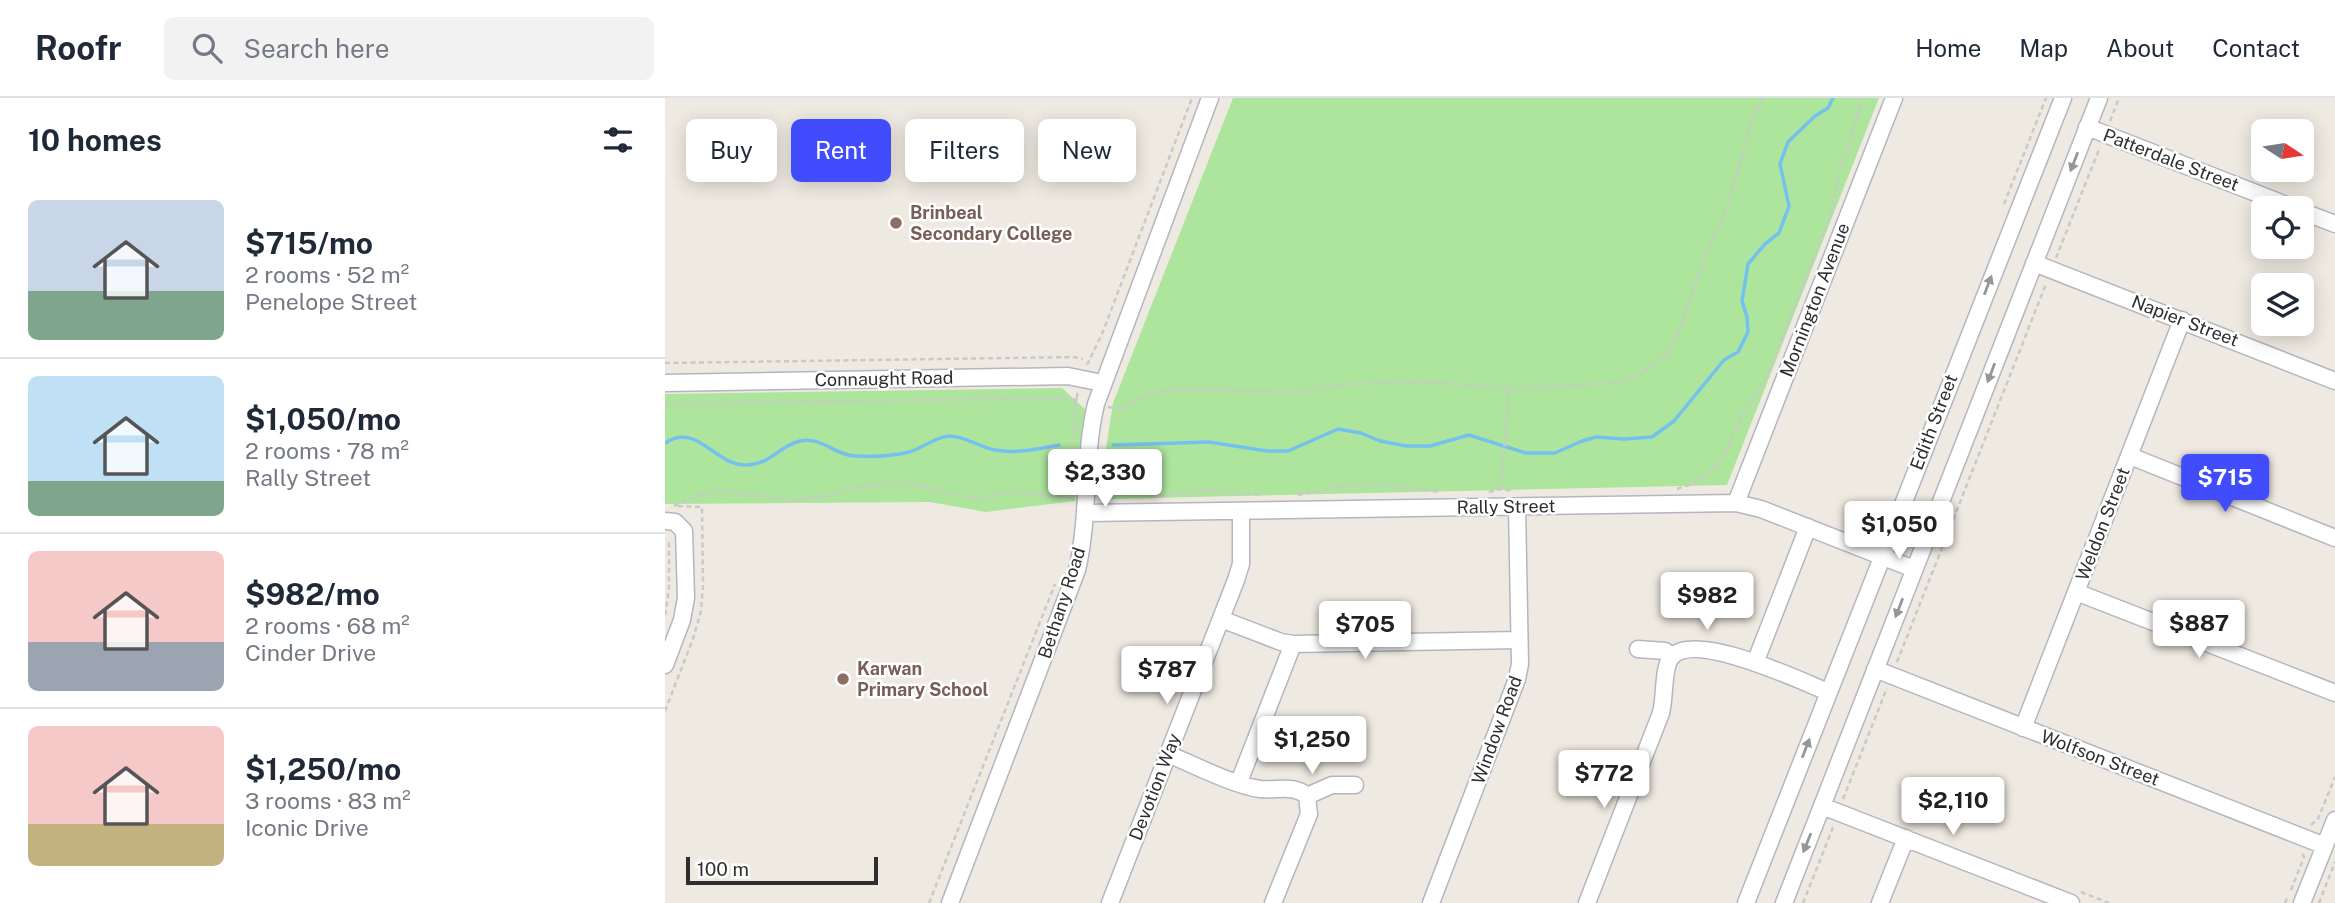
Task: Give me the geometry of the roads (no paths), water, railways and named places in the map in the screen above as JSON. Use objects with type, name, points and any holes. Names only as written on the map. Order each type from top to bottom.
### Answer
[{"type":"street","name":"Bethany Road","points":[[950,903],[1069,595],[1083,546],[1089,440],[1095,404],[1210,98]]},
{"type":"street","name":"Mornington Avenue","points":[[1737,503],[1894,98]]},
{"type":"street","name":"Edith Street","points":[[1746,903],[2063,98]]},
{"type":"street","name":"Edith Street","points":[[1784,903],[2099,98]]},
{"type":"street","name":"Patterdale Street","points":[[2087,127],[2263,196]]},
{"type":"street","points":[[2314,216],[2335,224]]},
{"type":"street","name":"Napier Street","points":[[2034,262],[2335,381]]},
{"type":"street","name":"Weldon Street","points":[[2023,728],[2182,320]]},
{"type":"street","name":"Connaught Road","points":[[665,383],[1068,376],[1102,383]]},
{"type":"street","points":[[2130,457],[2335,538]]},
{"type":"street","name":"Rally Street","points":[[1086,506],[1241,511],[1518,500],[1737,503],[1761,509],[1914,569]]},
{"type":"street","name":"Window Road","points":[[1431,903],[1513,692],[1520,664],[1518,500]]},
{"type":"street","name":"Devotion Way","points":[[1110,903],[1241,564],[1241,511]]},
{"type":"street","points":[[665,521],[675,522],[684,531],[687,586],[682,620],[665,665]]},
{"type":"street","points":[[1755,663],[1808,527]]},
{"type":"street","points":[[2076,592],[2335,694]]},
{"type":"street","points":[[1221,619],[1293,644],[1519,640]]},
{"type":"street","points":[[1239,782],[1293,644]]},
{"type":"street","points":[[1637,649],[1665,651],[1672,656]]},
{"type":"street","points":[[1587,903],[1661,713],[1665,698],[1666,671],[1672,656],[1679,652],[1716,650],[1828,692]]},
{"type":"street","name":"Wolfson Street","points":[[1875,670],[2325,846]]},
{"type":"street","points":[[1168,754],[1239,782],[1263,789],[1300,790],[1307,796],[1309,814],[1273,903]]},
{"type":"street","points":[[1307,796],[1332,785],[1355,785]]},
{"type":"street","points":[[1822,806],[2071,903]]},
{"type":"street","points":[[2302,903],[2335,820]]},
{"type":"street","points":[[1880,903],[1906,838]]},
{"type":"waterway","points":[[1113,445],[1209,442],[1267,451],[1288,451],[1338,429],[1406,446],[1430,446],[1469,435],[1526,453],[1555,453],[1596,437],[1652,437],[1674,421],[1724,360],[1738,352],[1748,332],[1742,301],[1748,264],[1765,244],[1779,233],[1789,206],[1780,164],[1788,142],[1815,116],[1828,108],[1833,98]]},
{"type":"waterway","points":[[665,443],[677,438],[688,438],[725,459],[747,465],[762,462],[793,443],[808,440],[842,453],[862,456],[909,452],[949,436],[1003,451],[1059,445]]},
{"type":"place","name":"Brinbeal Secondary College","points":[[896,223]]},
{"type":"place","name":"Karwan Primary School","points":[[843,679]]}]
